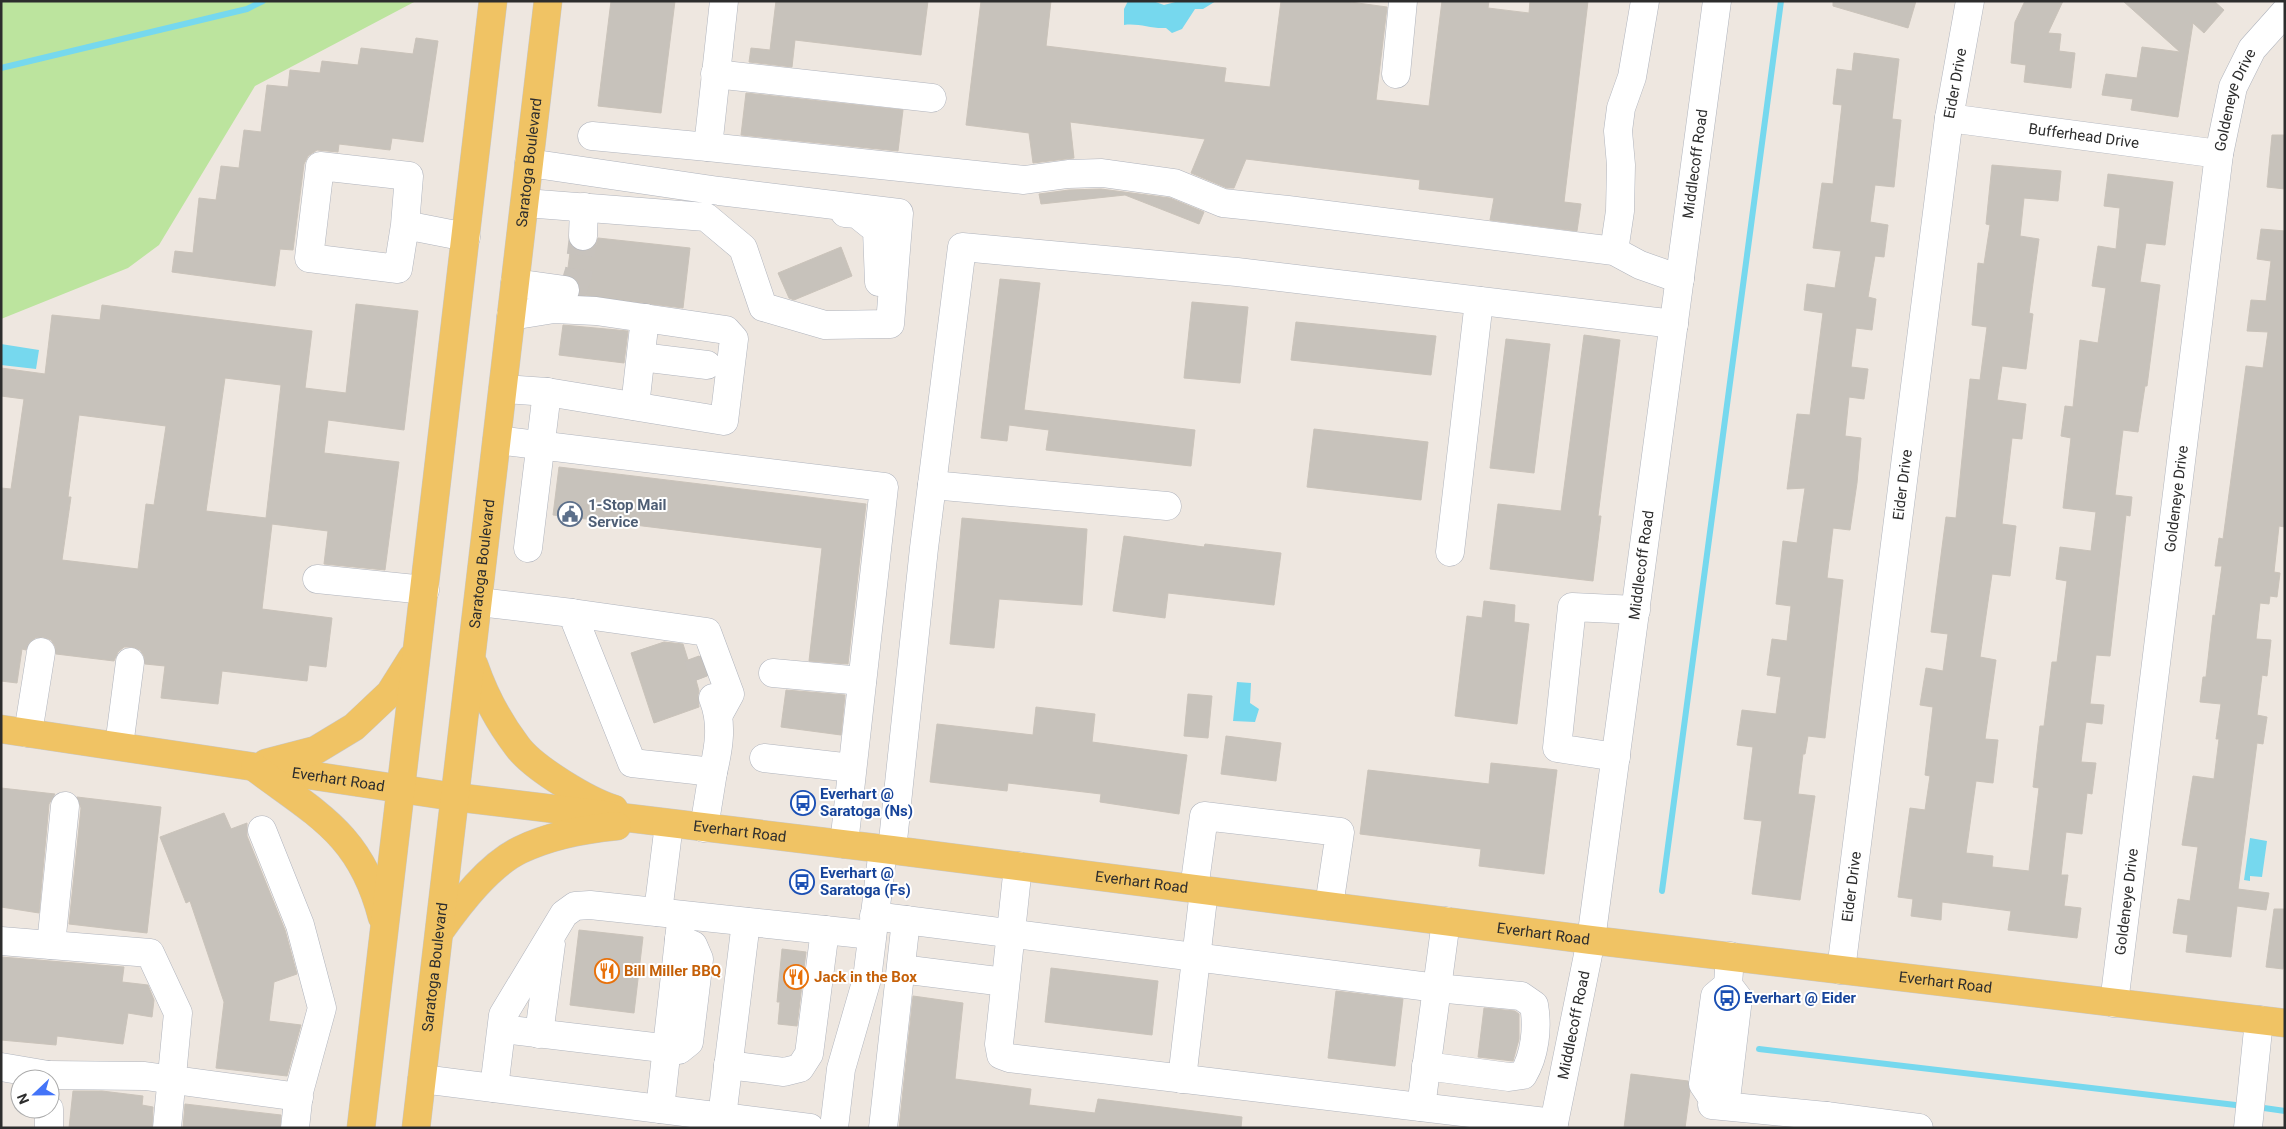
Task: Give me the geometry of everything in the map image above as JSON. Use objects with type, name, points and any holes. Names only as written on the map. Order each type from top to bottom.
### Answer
[{"type":"main road","points":[[361,1128],[492,1]]},
{"type":"main road","name":"Saratoga Boulevard","points":[[416,1128],[548,1]]},
{"type":"main road","points":[[252,766],[316,750],[354,727],[390,693],[416,651]]},
{"type":"main road","points":[[472,660],[491,707],[518,748],[554,778],[601,805],[661,823]]},
{"type":"main road","name":"Everhart Road","points":[[1,729],[455,797],[844,844],[1592,940],[2272,1022]]},
{"type":"main road","points":[[252,766],[317,814],[345,838],[366,868],[377,896],[385,927]]},
{"type":"main road","points":[[439,932],[457,906],[486,875],[520,850],[562,836],[605,827],[661,823]]},
{"type":"street","points":[[708,147],[724,1]]},
{"type":"street","points":[[1396,74],[1403,1]]},
{"type":"street","points":[[1614,251],[1620,211],[1621,165],[1618,131],[1621,108],[1632,77],[1645,1]]},
{"type":"street","name":"Middlecoff Road","points":[[1554,1125],[1592,940],[1717,1]]},
{"type":"street","name":"Eider Drive","points":[[1841,970],[1949,118],[1970,1]]},
{"type":"street","name":"Goldeneye Drive","points":[[2114,1003],[2219,154],[2233,87],[2252,49],[2285,12]]},
{"type":"street","points":[[715,74],[932,98]]},
{"type":"street","name":"Bufferhead Drive","points":[[1949,118],[2219,154]]},
{"type":"street","points":[[592,136],[1024,180],[1068,174],[1102,173],[1174,183],[1223,203],[1614,251],[1640,265],[1680,279]]},
{"type":"street","points":[[525,203],[706,217],[743,248],[763,307],[824,325],[890,324],[899,212],[719,192],[530,162]]},
{"type":"street","points":[[320,166],[409,176],[405,225],[398,269],[309,258],[320,166]]},
{"type":"street","points":[[582,236],[584,207]]},
{"type":"street","points":[[405,225],[466,237]]},
{"type":"street","points":[[834,1128],[841,1069],[867,979],[873,925],[887,850],[962,247],[1237,272],[1674,324]]},
{"type":"street","points":[[516,283],[565,290]]},
{"type":"street","points":[[1450,552],[1479,302]]},
{"type":"street","points":[[503,389],[546,392],[724,421],[734,339],[726,330],[596,311],[554,309],[511,316]]},
{"type":"street","points":[[635,406],[645,318]]},
{"type":"street","points":[[641,357],[707,365]]},
{"type":"street","points":[[528,548],[542,447],[546,392]]},
{"type":"street","points":[[497,440],[542,447],[884,487],[844,844]]},
{"type":"street","points":[[932,485],[1167,506]]},
{"type":"street","points":[[317,579],[425,590]]},
{"type":"street","points":[[479,602],[707,632],[730,694],[719,714]]},
{"type":"street","points":[[1616,757],[1557,748],[1572,608],[1636,610]]},
{"type":"street","points":[[572,613],[632,763],[713,772]]},
{"type":"street","points":[[687,628],[719,714],[719,748],[704,828]]},
{"type":"street","points":[[28,733],[41,652]]},
{"type":"street","points":[[119,746],[130,662]]},
{"type":"street","points":[[773,673],[862,681]]},
{"type":"street","points":[[764,758],[852,768]]},
{"type":"street","points":[[51,945],[64,806]]},
{"type":"street","points":[[1182,1079],[1196,956],[1204,816],[1340,832],[1329,906]]},
{"type":"street","points":[[660,1109],[666,1050],[673,922],[661,823]]},
{"type":"street","points":[[262,830],[300,925],[322,1008],[298,1097],[295,1128]]},
{"type":"street","points":[[1018,866],[999,1044],[1001,1055],[1009,1058],[1421,1107],[1554,1125]]},
{"type":"street","points":[[494,1088],[503,1015],[564,914],[575,906],[590,905],[673,922],[746,922],[825,930],[906,920],[1437,988],[1521,996],[1534,1005],[1537,1021],[1531,1062],[1523,1075],[1508,1077],[1426,1066]]},
{"type":"street","points":[[883,1128],[906,920]]},
{"type":"street","points":[[1421,1107],[1446,921]]},
{"type":"street","points":[[722,1117],[746,922]]},
{"type":"street","points":[[728,1065],[784,1072],[800,1068],[809,1054],[825,930]]},
{"type":"street","points":[[538,1034],[552,933]]},
{"type":"street","points":[[1,941],[150,953],[178,1013],[167,1128]]},
{"type":"street","points":[[1730,956],[1728,985],[1715,996],[1703,1084],[1711,1111],[1822,1122],[1919,1128]]},
{"type":"street","points":[[901,969],[1005,982]]},
{"type":"street","points":[[2248,1128],[2254,1066],[2272,1022]]},
{"type":"street","points":[[502,1029],[666,1050]]},
{"type":"street","points":[[60,1077],[145,1076],[298,1097]]},
{"type":"street","points":[[422,1079],[810,1128]]},
{"type":"green space","points":[[1,1],[416,1],[255,86],[159,245],[128,268],[1,319]]},
{"type":"water","points":[[1128,1],[1153,1],[1164,5],[1179,1],[1216,1],[1203,9],[1195,9],[1182,29],[1172,33],[1166,28],[1124,25],[1124,9]]},
{"type":"water","points":[[1,344],[39,350],[36,369],[1,365]]},
{"type":"water","points":[[1237,682],[1251,683],[1250,703],[1259,709],[1255,722],[1233,721]]},
{"type":"water","points":[[2250,838],[2267,841],[2262,877],[2250,876],[2250,881],[2244,880]]},
{"type":"building","points":[[611,1],[675,1],[661,113],[598,106]]},
{"type":"building","points":[[776,1],[928,1],[921,55],[795,40],[792,67],[749,62],[751,48],[770,50]]},
{"type":"building","points":[[981,1],[1051,1],[1046,46],[1226,68],[1224,82],[1270,87],[1281,1],[1343,1],[1387,7],[1376,100],[1429,106],[1442,1],[1489,1],[1488,8],[1529,13],[1530,1],[1588,1],[1564,202],[1581,204],[1577,231],[1490,220],[1494,198],[1419,189],[1420,180],[1246,159],[1234,188],[1227,188],[1191,173],[1205,139],[1070,122],[1074,158],[1033,163],[1029,133],[966,125]]},
{"type":"building","points":[[1833,1],[1916,1],[1908,28],[1833,6]]},
{"type":"building","points":[[2025,1],[2063,1],[2048,33],[2061,34],[2059,51],[2075,53],[2071,88],[2024,82],[2026,65],[2011,63],[2015,22]]},
{"type":"building","points":[[2123,1],[2214,1],[2224,10],[2204,33],[2193,23],[2178,117],[2131,110],[2133,99],[2102,95],[2106,74],[2137,78],[2142,47],[2180,52]]},
{"type":"building","points":[[416,38],[438,41],[423,142],[392,138],[390,150],[339,144],[338,152],[317,150],[308,156],[304,164],[293,250],[280,249],[275,286],[172,272],[175,251],[193,253],[199,198],[216,200],[221,166],[239,168],[244,130],[261,132],[267,85],[288,87],[290,70],[320,73],[322,61],[358,65],[361,48],[413,54]]},
{"type":"building","points":[[1854,53],[1899,59],[1892,119],[1901,120],[1894,187],[1875,185],[1870,222],[1888,225],[1884,257],[1875,256],[1868,297],[1876,299],[1872,330],[1856,328],[1851,367],[1868,369],[1864,399],[1849,397],[1845,436],[1861,438],[1857,483],[1850,530],[1833,528],[1827,578],[1843,580],[1825,738],[1808,736],[1805,754],[1803,754],[1798,794],[1815,796],[1800,900],[1752,894],[1762,821],[1744,819],[1753,747],[1737,745],[1742,710],[1776,714],[1781,677],[1767,675],[1772,639],[1787,641],[1791,606],[1776,604],[1783,541],[1797,543],[1805,488],[1787,489],[1797,414],[1810,415],[1823,313],[1804,310],[1807,284],[1835,288],[1841,251],[1813,248],[1822,183],[1833,184],[1842,105],[1833,104],[1837,69],[1852,71]]},
{"type":"building","points":[[746,93],[903,110],[898,151],[741,135]]},
{"type":"building","points":[[2272,135],[2285,135],[2285,189],[2267,187]]},
{"type":"building","points":[[1992,165],[2061,171],[2058,201],[2024,198],[2020,236],[2039,239],[2029,313],[2033,314],[2026,369],[2002,366],[1997,400],[2026,404],[2022,439],[2012,438],[2002,524],[2016,526],[2010,576],[1992,574],[1980,657],[1996,660],[1985,739],[1998,740],[1993,783],[1976,781],[1966,853],[1993,856],[1992,867],[2029,871],[2039,788],[2033,787],[2040,726],[2044,726],[2052,662],[2057,662],[2067,581],[2056,579],[2060,547],[2091,551],[2096,512],[2063,508],[2071,438],[2061,436],[2065,406],[2073,407],[2080,340],[2098,343],[2106,288],[2092,286],[2098,246],[2116,249],[2120,208],[2104,206],[2108,174],[2173,182],[2165,245],[2146,243],[2140,282],[2160,285],[2147,386],[2145,386],[2138,432],[2123,430],[2115,495],[2132,497],[2130,516],[2126,515],[2110,656],[2096,655],[2090,704],[2104,705],[2102,724],[2086,722],[2081,762],[2096,763],[2092,794],[2087,793],[2082,834],[2066,832],[2061,875],[2068,875],[2064,906],[2081,908],[2077,938],[2008,930],[2011,911],[1942,902],[1941,920],[1911,916],[1913,899],[1898,897],[1910,808],[1925,810],[1930,776],[1925,775],[1933,707],[1920,705],[1926,668],[1943,671],[1948,634],[1931,632],[1946,517],[1956,518],[1970,379],[1980,380],[1987,327],[1972,325],[1978,263],[1984,264],[1990,225],[1986,224]]},
{"type":"building","points":[[1101,189],[1170,198],[1204,212],[1199,224],[1125,195],[1041,204],[1039,194],[1069,190]]},
{"type":"building","points":[[2261,229],[2285,231],[2285,527],[2279,526],[2274,572],[2280,573],[2277,597],[2270,596],[2269,604],[2260,603],[2256,639],[2271,640],[2267,676],[2262,675],[2257,715],[2267,717],[2263,744],[2257,743],[2238,889],[2269,893],[2266,910],[2237,906],[2231,957],[2186,952],[2188,935],[2173,933],[2178,899],[2190,901],[2198,847],[2182,845],[2193,776],[2214,779],[2219,739],[2216,739],[2221,704],[2200,702],[2203,677],[2206,677],[2213,615],[2215,616],[2222,566],[2215,566],[2219,538],[2223,539],[2246,366],[2263,368],[2268,332],[2247,331],[2251,300],[2266,301],[2271,261],[2257,259]]},
{"type":"building","points":[[598,238],[690,248],[683,308],[580,295],[579,284],[575,278],[567,275],[571,245],[582,252],[590,250],[596,245]]},
{"type":"building","points":[[841,247],[852,276],[794,300],[789,298],[778,273]]},
{"type":"building","points":[[1000,279],[1040,283],[1024,410],[1195,430],[1191,466],[1046,450],[1049,430],[1009,425],[1007,441],[981,438]]},
{"type":"building","points":[[1192,302],[1248,307],[1240,383],[1184,378]]},
{"type":"building","points":[[356,304],[418,311],[404,430],[328,420],[324,453],[399,462],[385,570],[324,564],[328,531],[272,524],[262,609],[332,618],[326,667],[309,665],[307,681],[222,671],[218,704],[161,698],[165,666],[145,664],[144,656],[140,650],[124,647],[118,652],[114,661],[56,654],[55,646],[51,640],[43,637],[35,638],[29,643],[26,650],[22,649],[17,683],[1,681],[1,488],[11,489],[24,399],[1,396],[1,368],[45,374],[52,315],[100,320],[102,305],[312,331],[305,388],[346,393]],"holes":[[[225,378],[281,385],[266,518],[206,511]],[[79,415],[166,426],[154,505],[146,504],[138,569],[62,560],[71,497],[68,497]]]},
{"type":"building","points":[[1296,322],[1436,336],[1431,375],[1291,360]]},
{"type":"building","points":[[563,325],[628,331],[624,363],[559,355]]},
{"type":"building","points":[[1584,335],[1620,340],[1598,516],[1601,516],[1593,581],[1490,569],[1498,504],[1561,511]]},
{"type":"building","points":[[1506,339],[1550,344],[1534,473],[1490,468]]},
{"type":"building","points":[[1314,429],[1428,442],[1421,500],[1307,487]]},
{"type":"building","points":[[559,467],[866,504],[848,664],[809,661],[822,548],[553,515]]},
{"type":"building","points":[[962,518],[1087,529],[1082,605],[999,599],[994,648],[950,644]]},
{"type":"building","points":[[1124,536],[1204,547],[1205,544],[1281,553],[1274,605],[1168,593],[1165,618],[1113,611]]},
{"type":"building","points":[[1484,601],[1515,605],[1514,622],[1529,624],[1517,724],[1455,716],[1467,616],[1482,618]]},
{"type":"building","points":[[664,642],[683,644],[688,660],[699,656],[707,676],[696,680],[699,691],[699,707],[654,723],[631,653]]},
{"type":"building","points":[[786,690],[845,695],[841,735],[781,727]]},
{"type":"building","points":[[1188,694],[1212,696],[1208,738],[1184,736]]},
{"type":"building","points":[[1036,707],[1095,714],[1092,742],[1187,755],[1179,814],[1100,802],[1101,794],[1008,783],[1007,791],[930,782],[937,724],[1033,735]]},
{"type":"building","points":[[1226,736],[1281,743],[1276,781],[1221,774]]},
{"type":"building","points":[[1491,763],[1557,770],[1544,874],[1479,866],[1481,849],[1360,834],[1368,770],[1489,784]]},
{"type":"building","points":[[1,788],[55,794],[49,804],[39,913],[1,907]]},
{"type":"building","points":[[77,797],[161,807],[147,933],[69,924],[81,808]]},
{"type":"building","points":[[224,813],[231,829],[247,823],[247,836],[285,930],[297,974],[274,982],[269,1021],[301,1025],[287,1076],[216,1068],[224,1002],[190,901],[186,903],[160,837]]},
{"type":"building","points":[[2274,909],[2285,909],[2285,956],[2283,969],[2266,967]]},
{"type":"building","name":"Bill Miller BBQ","points":[[579,930],[643,937],[634,1013],[570,1005]]},
{"type":"building","name":"Jack in the Box","points":[[782,949],[806,952],[797,1026],[778,1024],[780,1002],[777,1002]]},
{"type":"building","points":[[1,957],[124,967],[122,982],[148,985],[154,1000],[152,1017],[128,1013],[123,1044],[57,1036],[56,1045],[1,1040]]},
{"type":"building","points":[[1051,968],[1158,981],[1152,1035],[1045,1022]]},
{"type":"building","points":[[1336,991],[1403,999],[1395,1066],[1328,1058]]},
{"type":"building","points":[[913,996],[963,1003],[955,1079],[1031,1089],[1029,1105],[1095,1113],[1098,1099],[1242,1117],[1241,1128],[899,1128]]},
{"type":"building","points":[[1484,1008],[1515,1011],[1519,1014],[1519,1039],[1513,1061],[1478,1057]]},
{"type":"building","points":[[1631,1074],[1688,1081],[1690,1091],[1685,1128],[1624,1128]]},
{"type":"building","points":[[73,1091],[102,1091],[143,1096],[142,1105],[153,1107],[152,1128],[69,1128]]},
{"type":"building","points":[[185,1104],[281,1115],[280,1128],[183,1128]]},
{"type":"waterway","points":[[1,68],[247,9],[263,1]]},
{"type":"waterway","points":[[1662,891],[1781,1]]},
{"type":"waterway","points":[[1759,1049],[2244,1106]]},
{"type":"waterway","points":[[2257,1107],[2285,1111]]},
{"type":"tunnel","points":[[565,290],[574,287],[579,271],[583,236]]},
{"type":"tunnel","points":[[697,657],[705,677]]},
{"type":"place","name":"1-Stop Mail Service","points":[[570,514]]},
{"type":"place","name":"Everhart @ Saratoga (Ns)","points":[[803,803]]},
{"type":"place","name":"Everhart @ Saratoga (Fs)","points":[[802,882]]},
{"type":"place","name":"Bill Miller BBQ","points":[[607,971]]},
{"type":"place","name":"Jack in the Box","points":[[796,977]]},
{"type":"place","name":"Everhart @ Eider","points":[[1727,998]]}]
